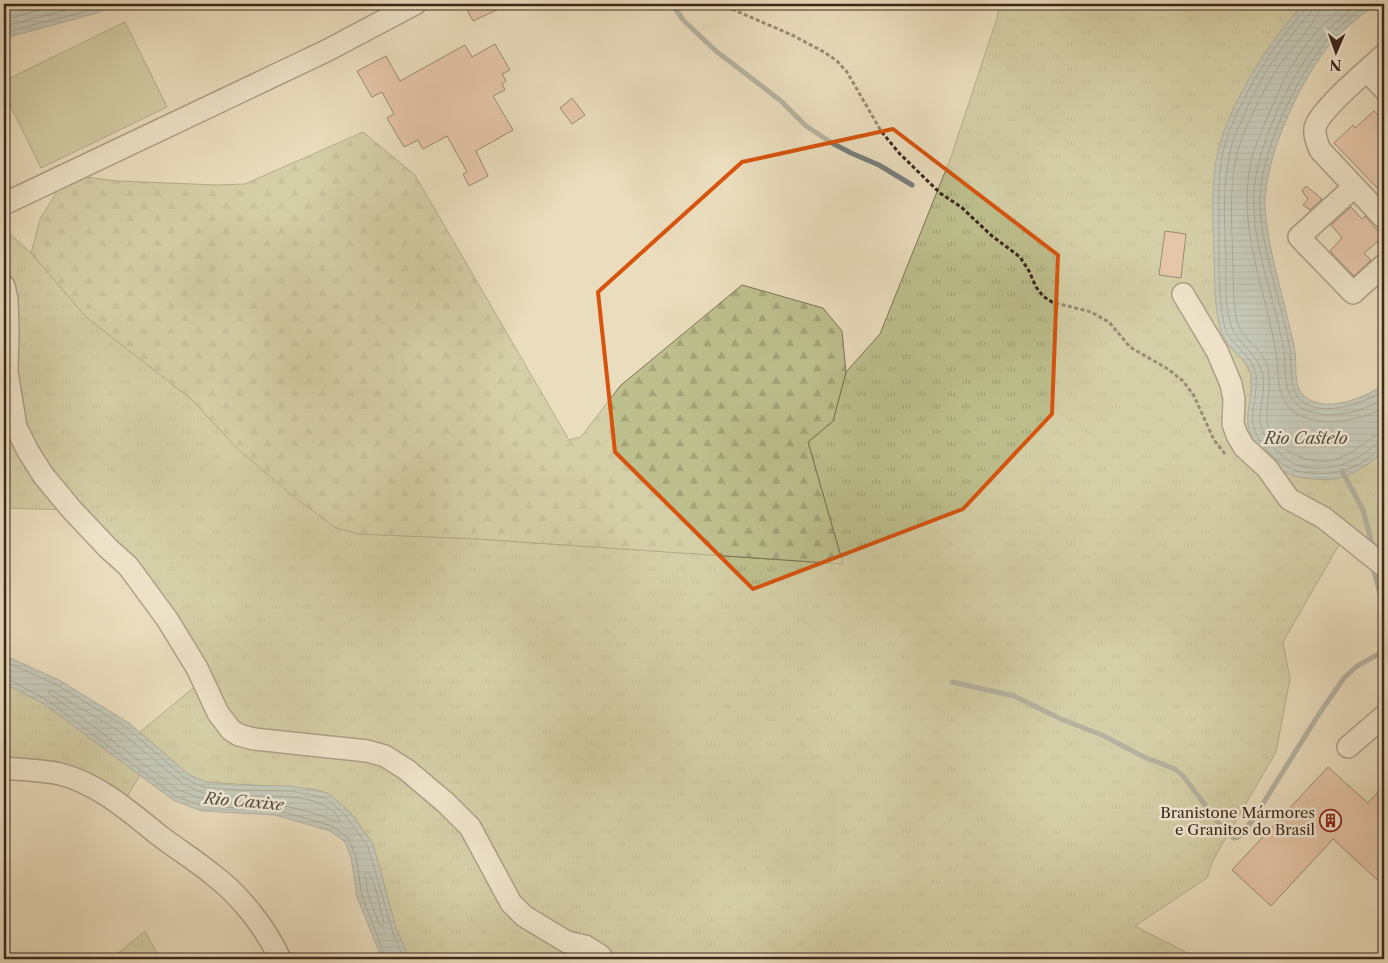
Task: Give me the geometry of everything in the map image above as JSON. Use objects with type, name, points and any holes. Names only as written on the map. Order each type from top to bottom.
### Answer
[{"type":"street","points":[[4,204],[326,51],[415,4]]},
{"type":"street","points":[[1384,55],[1324,112],[1316,126],[1314,136],[1320,150],[1384,218]]},
{"type":"street","points":[[1367,71],[1384,89]]},
{"type":"street","points":[[1354,187],[1299,237],[1353,293],[1384,265]]},
{"type":"street","points":[[4,286],[7,299],[8,323],[7,372],[16,427],[28,452],[43,475],[72,510],[128,566],[167,619],[197,668],[218,713],[231,730],[239,735],[254,739],[367,751],[385,756],[407,770],[446,803],[470,827],[511,903],[524,916],[567,942],[585,946],[602,959]]},
{"type":"street","points":[[1183,294],[1217,351],[1231,384],[1234,400],[1233,424],[1237,436],[1244,447],[1267,468],[1289,499],[1324,518],[1384,566]]},
{"type":"street","points":[[1348,747],[1384,716]]},
{"type":"street","points":[[4,768],[60,774],[98,790],[123,806],[214,875],[244,905],[260,925],[272,942],[280,959]]},
{"type":"path","points":[[720,4],[792,35],[837,61],[847,72],[881,131],[899,153],[940,193],[960,207],[992,236],[1020,257],[1043,296],[1052,302],[1091,312],[1109,322],[1130,347],[1183,380],[1194,396],[1214,440],[1226,454]]},
{"type":"highlighted area","points":[[893,129],[1058,255],[1052,414],[963,509],[753,589],[615,452],[598,292],[742,162]]},
{"type":"green space","points":[[1000,4],[1304,4],[1262,58],[1216,163],[1214,247],[1216,302],[1220,328],[1227,344],[1245,363],[1251,374],[1248,424],[1261,451],[1325,480],[1339,478],[1367,465],[1384,451],[1384,552],[1343,538],[1283,642],[1290,679],[1276,752],[1213,860],[1207,878],[1135,926],[1199,959],[609,959],[603,946],[580,959],[410,959],[397,931],[373,844],[350,812],[328,793],[313,789],[206,782],[189,775],[140,732],[204,679],[73,510],[4,508],[4,228],[31,253],[87,318],[190,398],[238,449],[359,534],[477,539],[843,564],[808,442],[833,421],[846,372],[880,334],[951,157]]},
{"type":"green space","points":[[125,22],[167,107],[41,168],[4,93],[4,81]]},
{"type":"green space","points":[[363,132],[415,175],[569,440],[581,437],[620,386],[742,285],[823,308],[842,331],[846,372],[833,421],[808,442],[843,564],[477,539],[359,534],[336,528],[294,497],[238,449],[190,398],[87,318],[31,253],[40,219],[61,185],[86,177],[117,181],[218,185],[245,184]]},
{"type":"green space","points":[[4,683],[44,704],[140,775],[123,803],[4,763]]},
{"type":"green space","points":[[145,931],[160,959],[111,959]]},
{"type":"water","points":[[4,4],[116,4],[97,13],[4,40]]},
{"type":"water","name":"Rio Castelo","points":[[1304,4],[1377,4],[1353,22],[1331,43],[1307,77],[1277,143],[1266,187],[1265,206],[1268,236],[1294,344],[1297,380],[1300,391],[1312,401],[1322,404],[1333,404],[1356,399],[1384,384],[1384,451],[1357,471],[1339,478],[1329,479],[1304,478],[1287,473],[1272,462],[1253,440],[1248,424],[1252,387],[1251,374],[1245,362],[1223,335],[1218,319],[1215,292],[1213,199],[1215,170],[1220,143],[1234,107],[1255,69],[1291,18]]},
{"type":"water","name":"Rio Caxixe","points":[[4,655],[59,680],[129,723],[189,775],[206,782],[235,785],[291,786],[328,793],[350,812],[373,844],[397,931],[410,959],[382,959],[357,897],[351,857],[345,842],[330,831],[275,815],[202,811],[173,800],[44,704],[4,683]]},
{"type":"building","points":[[464,4],[509,4],[473,21]]},
{"type":"building","points":[[495,44],[510,70],[502,74],[506,81],[502,84],[505,90],[493,96],[513,130],[476,151],[488,176],[469,186],[463,174],[467,172],[447,136],[423,149],[418,140],[404,147],[387,118],[394,114],[382,92],[372,97],[357,71],[386,56],[400,81],[465,45],[472,57]]},
{"type":"building","points":[[572,98],[585,115],[572,124],[560,108]]},
{"type":"building","points":[[1374,111],[1384,122],[1384,181],[1377,188],[1334,143],[1353,125],[1355,128]]},
{"type":"building","points":[[1306,186],[1322,199],[1310,210],[1303,205],[1308,199],[1302,191]]},
{"type":"building","points":[[1351,207],[1362,219],[1365,216],[1383,237],[1364,253],[1371,260],[1354,276],[1330,251],[1342,238],[1331,225]]},
{"type":"building","points":[[1165,231],[1186,234],[1181,278],[1159,275]]},
{"type":"building","name":"Branistone Mármores e Granitos do Brasil","points":[[1328,767],[1368,803],[1384,785],[1384,886],[1333,839],[1271,906],[1232,870]]},
{"type":"waterway","points":[[672,4],[684,21],[716,51],[781,101],[806,126],[832,143],[879,165],[912,185]]},
{"type":"waterway","points":[[1342,471],[1363,510],[1373,548]]},
{"type":"waterway","points":[[1373,568],[1384,607]]},
{"type":"waterway","points":[[952,682],[1014,696],[1061,719],[1102,735],[1144,757],[1175,769],[1184,777],[1224,830],[1234,838],[1238,837],[1252,821],[1319,714],[1344,678],[1357,666],[1384,651]]},
{"type":"place","name":"Branistone Mármores e Granitos do Brasil","points":[[1331,821]]}]
